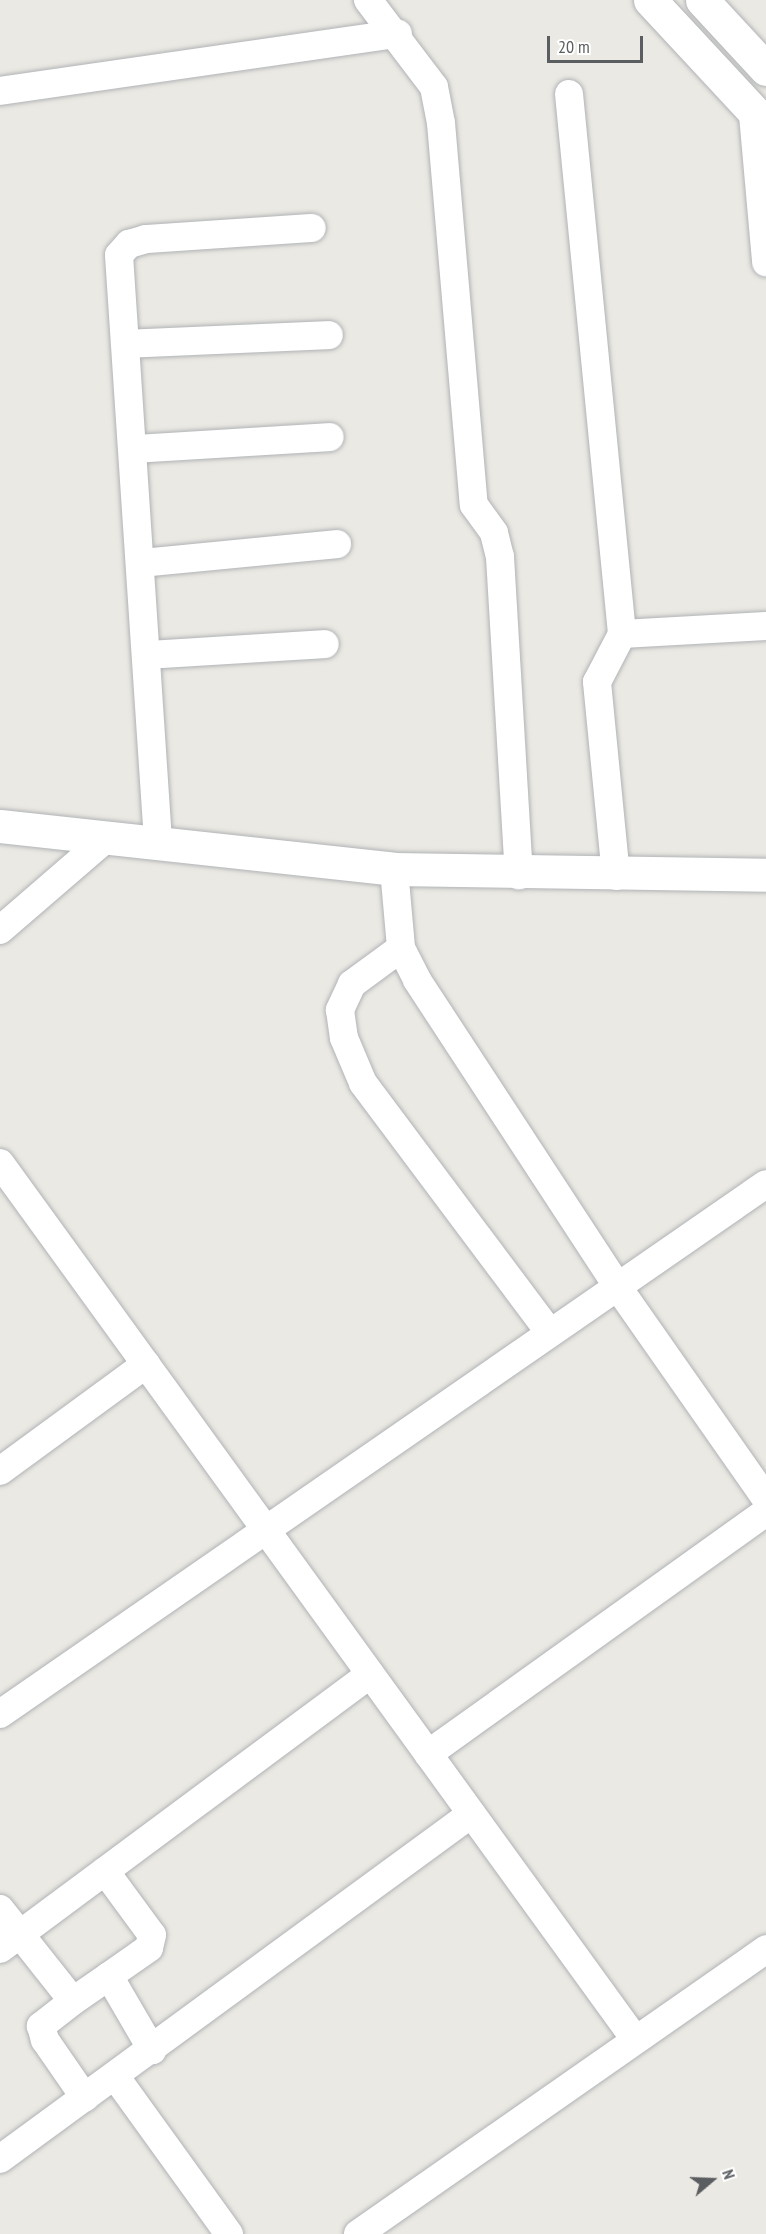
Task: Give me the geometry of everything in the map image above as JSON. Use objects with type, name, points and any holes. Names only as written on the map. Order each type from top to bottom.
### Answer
[{"type":"street","points":[[368,0],[398,34],[434,87],[441,123],[474,506],[494,533],[500,557],[519,875]]},
{"type":"street","points":[[650,0],[759,120],[766,262]]},
{"type":"street","points":[[702,0],[766,69]]},
{"type":"street","points":[[0,91],[398,34]]},
{"type":"street","points":[[569,94],[621,634],[597,682],[616,876]]},
{"type":"street","points":[[158,842],[134,449],[118,255],[129,244],[312,228]]},
{"type":"street","points":[[126,344],[329,335]]},
{"type":"street","points":[[134,449],[330,436]]},
{"type":"street","points":[[141,563],[337,544]]},
{"type":"street","points":[[621,634],[766,626]]},
{"type":"street","points":[[147,655],[325,644]]},
{"type":"street","points":[[0,826],[103,841],[158,842],[394,869],[519,875],[766,875]]},
{"type":"street","points":[[0,930],[103,841]]},
{"type":"street","points":[[394,869],[401,948],[617,1286],[766,1498]]},
{"type":"street","points":[[401,948],[352,984],[340,1010],[344,1038],[363,1083],[550,1333]]},
{"type":"street","points":[[0,1163],[634,2038]]},
{"type":"street","points":[[2,1708],[766,1184]]},
{"type":"street","points":[[0,1471],[146,1364]]},
{"type":"street","points":[[428,1754],[766,1512]]},
{"type":"street","points":[[9,1942],[370,1674]]},
{"type":"street","points":[[0,2158],[152,2050],[471,1814]]},
{"type":"street","points":[[85,2098],[45,2040],[41,2026],[149,1947],[152,1935],[105,1870]]},
{"type":"street","points":[[0,1910],[9,1942],[73,2001]]},
{"type":"street","points":[[358,2234],[634,2038],[766,1949]]},
{"type":"street","points":[[109,1976],[152,2050]]},
{"type":"street","points":[[115,2076],[229,2234]]}]
